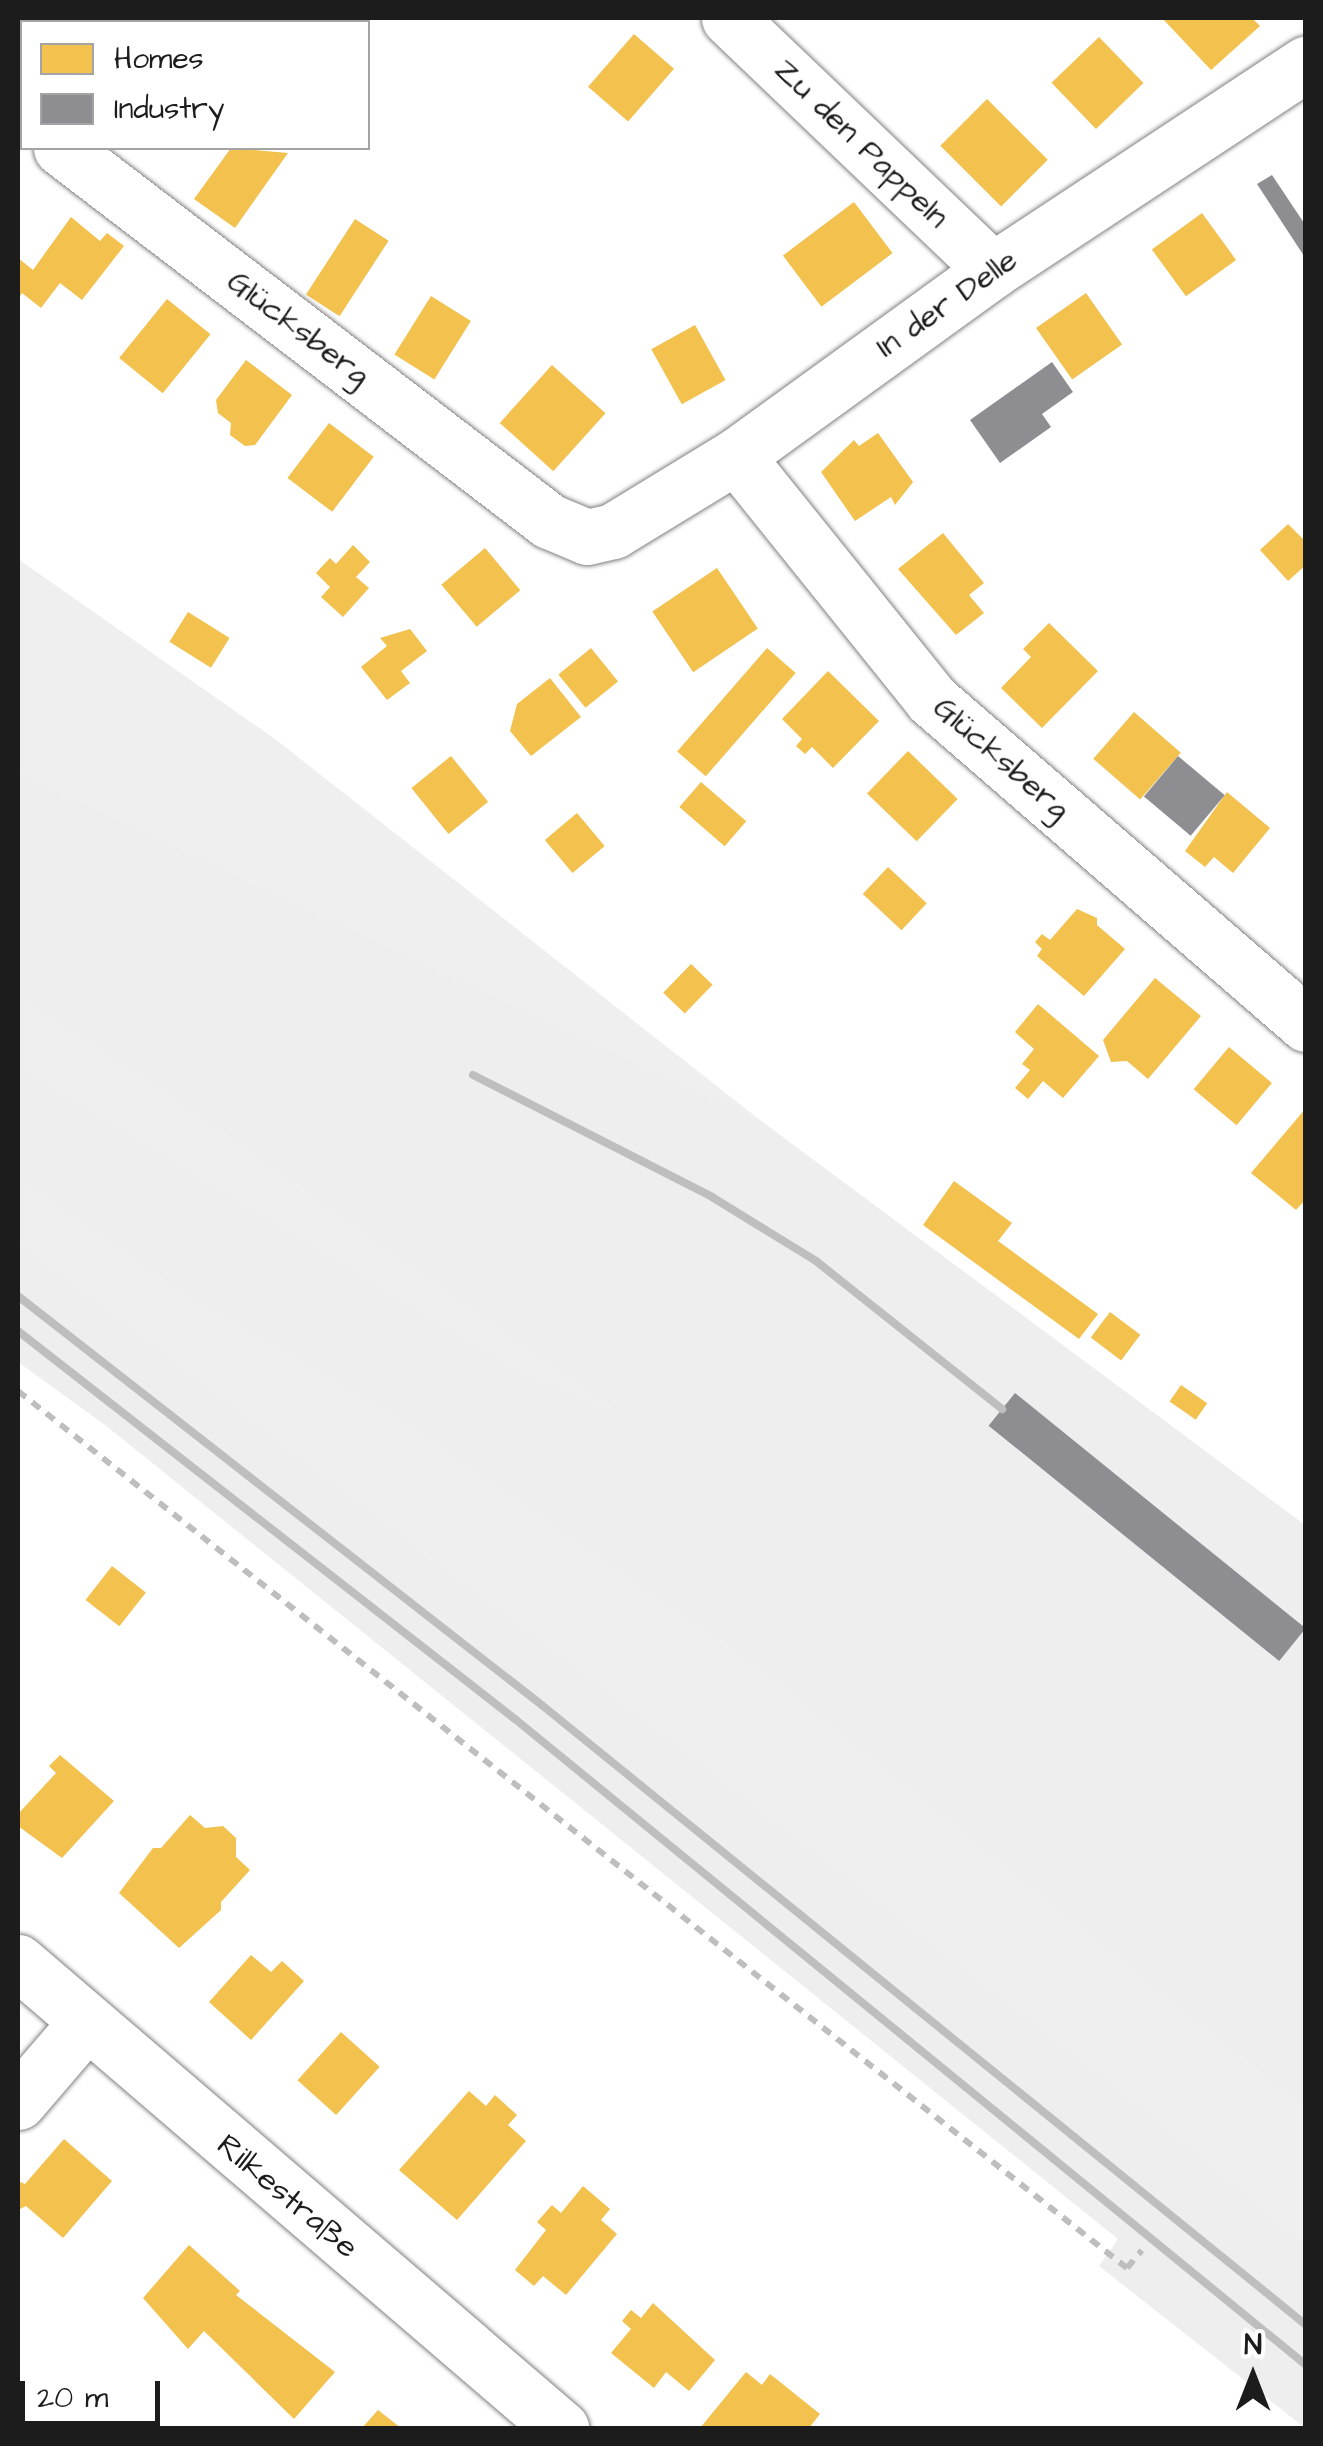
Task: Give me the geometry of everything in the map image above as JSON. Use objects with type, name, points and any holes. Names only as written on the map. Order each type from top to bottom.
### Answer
[{"type":"street","name":"Zu den Pappeln","points":[[729,18],[993,270]]},
{"type":"street","name":"In der Delle","points":[[587,537],[613,532],[736,456],[993,270],[1306,64]]},
{"type":"street","name":"Glücksberg","points":[[64,150],[549,521],[587,537]]},
{"type":"street","name":"Glücksberg","points":[[736,456],[932,700],[1306,1024]]},
{"type":"street","name":"Rilkestraße","points":[[18,1962],[84,2025],[561,2428]]},
{"type":"street","points":[[18,2102],[84,2025]]},
{"type":"path","points":[[18,1391],[1127,2268],[1142,2250]]},
{"type":"shaded area","points":[[18,559],[275,739],[760,1120],[18,772]]},
{"type":"shaded area","points":[[18,772],[760,1120],[1305,1525],[1305,2428],[1099,2266],[1118,2239],[105,1425],[18,1362]]},
{"type":"shaded area","points":[[18,993],[181,1101],[637,1424],[514,1371],[18,1069]]},
{"type":"shaded area","points":[[18,1175],[179,1289],[395,1413],[771,1674],[1305,2107],[1305,2248],[1140,2109],[686,1755],[18,1245]]},
{"type":"building: Homes","points":[[1162,18],[1252,18],[1260,26],[1211,70]]},
{"type":"building: Homes","points":[[634,34],[674,69],[628,122],[588,87]]},
{"type":"building: Homes","points":[[1099,37],[1143,83],[1096,129],[1052,83]]},
{"type":"building: Homes","points":[[987,99],[1048,160],[1001,206],[940,146]]},
{"type":"building: Homes","points":[[230,150],[288,153],[235,228],[194,199]]},
{"type":"building: Homes","points":[[854,202],[893,253],[821,307],[783,256]]},
{"type":"building: Homes","points":[[1202,213],[1236,260],[1186,296],[1152,249]]},
{"type":"building: Homes","points":[[71,217],[100,241],[107,233],[124,246],[82,300],[60,283],[41,308],[22,293],[18,299],[18,258],[33,270]]},
{"type":"building: Homes","points":[[355,219],[389,241],[340,316],[306,294]]},
{"type":"building: Homes","points":[[1086,293],[1122,345],[1072,380],[1036,328]]},
{"type":"building: Homes","points":[[431,296],[471,321],[434,379],[394,355]]},
{"type":"building: Homes","points":[[167,299],[211,334],[163,393],[119,358]]},
{"type":"building: Homes","points":[[695,325],[726,380],[682,404],[651,349]]},
{"type":"building: Homes","points":[[246,360],[292,395],[255,445],[245,446],[230,435],[231,423],[218,413],[216,400]]},
{"type":"building: Homes","points":[[552,365],[606,413],[553,471],[500,423]]},
{"type":"building: Homes","points":[[329,423],[374,457],[332,512],[287,478]]},
{"type":"building: Homes","points":[[878,433],[913,482],[895,505],[891,497],[855,521],[821,472],[854,440],[859,446]]},
{"type":"building: Homes","points":[[1288,524],[1306,542],[1306,565],[1288,581],[1260,550]]},
{"type":"building: Homes","points":[[943,533],[984,583],[969,595],[984,613],[956,635],[898,569]]},
{"type":"building: Homes","points":[[353,545],[370,562],[356,577],[369,588],[343,617],[321,597],[330,587],[316,573],[330,558],[336,564]]},
{"type":"building: Homes","points":[[485,548],[520,590],[477,627],[441,585]]},
{"type":"building: Homes","points":[[717,568],[758,629],[693,672],[652,612]]},
{"type":"building: Homes","points":[[188,612],[230,638],[211,668],[169,642]]},
{"type":"building: Homes","points":[[1049,623],[1098,671],[1042,728],[1001,688],[1031,657],[1023,649]]},
{"type":"building: Homes","points":[[410,629],[427,651],[401,671],[410,683],[387,700],[361,667],[387,646],[380,638]]},
{"type":"building: Homes","points":[[591,648],[618,681],[585,708],[558,674]]},
{"type":"building: Homes","points":[[767,648],[796,673],[706,776],[677,751]]},
{"type":"building: Homes","points":[[828,671],[879,721],[833,768],[812,747],[805,754],[796,746],[802,739],[782,719]]},
{"type":"building: Homes","points":[[550,678],[581,717],[531,756],[510,731],[517,704]]},
{"type":"building: Homes","points":[[1134,712],[1181,753],[1140,799],[1093,759]]},
{"type":"building: Homes","points":[[908,751],[958,799],[917,841],[867,793]]},
{"type":"building: Homes","points":[[451,756],[488,802],[448,834],[411,788]]},
{"type":"building: Homes","points":[[701,782],[746,821],[725,846],[679,807]]},
{"type":"building: Homes","points":[[1227,792],[1270,828],[1233,873],[1214,857],[1205,867],[1185,851]]},
{"type":"building: Homes","points":[[577,813],[605,846],[572,873],[545,840]]},
{"type":"building: Homes","points":[[888,867],[927,903],[902,930],[863,894]]},
{"type":"building: Homes","points":[[1077,909],[1097,918],[1097,925],[1125,949],[1084,996],[1037,956],[1042,949],[1035,942],[1042,934],[1050,940]]},
{"type":"building: Homes","points":[[691,964],[713,985],[685,1014],[663,993]]},
{"type":"building: Homes","points":[[1155,978],[1201,1016],[1148,1079],[1127,1061],[1111,1062],[1103,1040]]},
{"type":"building: Homes","points":[[1038,1004],[1099,1056],[1063,1098],[1043,1081],[1028,1099],[1015,1088],[1030,1070],[1022,1064],[1034,1049],[1015,1032]]},
{"type":"building: Homes","points":[[1229,1047],[1272,1083],[1237,1125],[1194,1089]]},
{"type":"building: Homes","points":[[1306,1108],[1306,1199],[1296,1210],[1251,1173]]},
{"type":"building: Homes","points":[[954,1181],[1012,1223],[998,1241],[1098,1314],[1079,1339],[923,1225]]},
{"type":"building: Homes","points":[[1110,1312],[1140,1335],[1121,1360],[1091,1338]]},
{"type":"building: Homes","points":[[1181,1385],[1207,1403],[1196,1420],[1170,1401]]},
{"type":"building: Homes","points":[[112,1566],[146,1592],[119,1626],[86,1600]]},
{"type":"building: Homes","points":[[60,1755],[114,1801],[62,1858],[18,1826],[18,1814],[56,1773],[49,1766]]},
{"type":"building: Homes","points":[[190,1815],[205,1828],[223,1826],[236,1838],[236,1857],[250,1870],[221,1902],[221,1910],[179,1948],[119,1893],[153,1848],[161,1848]]},
{"type":"building: Homes","points":[[251,1955],[271,1972],[282,1961],[304,1981],[251,2040],[209,2002]]},
{"type":"building: Homes","points":[[341,2032],[380,2067],[336,2115],[298,2080]]},
{"type":"building: Homes","points":[[469,2091],[486,2106],[495,2095],[517,2115],[508,2125],[526,2141],[457,2220],[399,2170]]},
{"type":"building: Homes","points":[[64,2139],[112,2181],[63,2238],[26,2206],[18,2210],[18,2181],[25,2184]]},
{"type":"building: Homes","points":[[583,2186],[610,2209],[601,2220],[617,2234],[566,2295],[543,2276],[534,2286],[515,2270],[546,2230],[537,2222],[552,2205],[561,2213]]},
{"type":"building: Homes","points":[[189,2245],[240,2291],[236,2295],[335,2372],[294,2419],[204,2331],[188,2349],[143,2298]]},
{"type":"building: Homes","points":[[653,2303],[715,2360],[689,2391],[666,2372],[654,2388],[611,2353],[631,2329],[622,2321],[631,2310],[641,2318]]},
{"type":"building: Homes","points":[[746,2372],[762,2385],[770,2374],[820,2414],[809,2428],[700,2428]]},
{"type":"building: Homes","points":[[378,2410],[401,2428],[362,2428]]},
{"type":"building: Industry","points":[[1272,175],[1306,226],[1306,259],[1257,184]]},
{"type":"building: Industry","points":[[1052,362],[1073,392],[1042,414],[1051,427],[1000,463],[970,420]]},
{"type":"building: Industry","points":[[1178,756],[1225,795],[1191,836],[1144,797]]},
{"type":"building: Industry","points":[[1015,1393],[1306,1628],[1279,1661],[989,1426]]},
{"type":"railway","points":[[473,1075],[712,1197],[816,1261],[1002,1409]]},
{"type":"railway","points":[[18,1296],[543,1706],[1306,2325]]},
{"type":"railway","points":[[18,1331],[515,1719],[1306,2365]]}]
